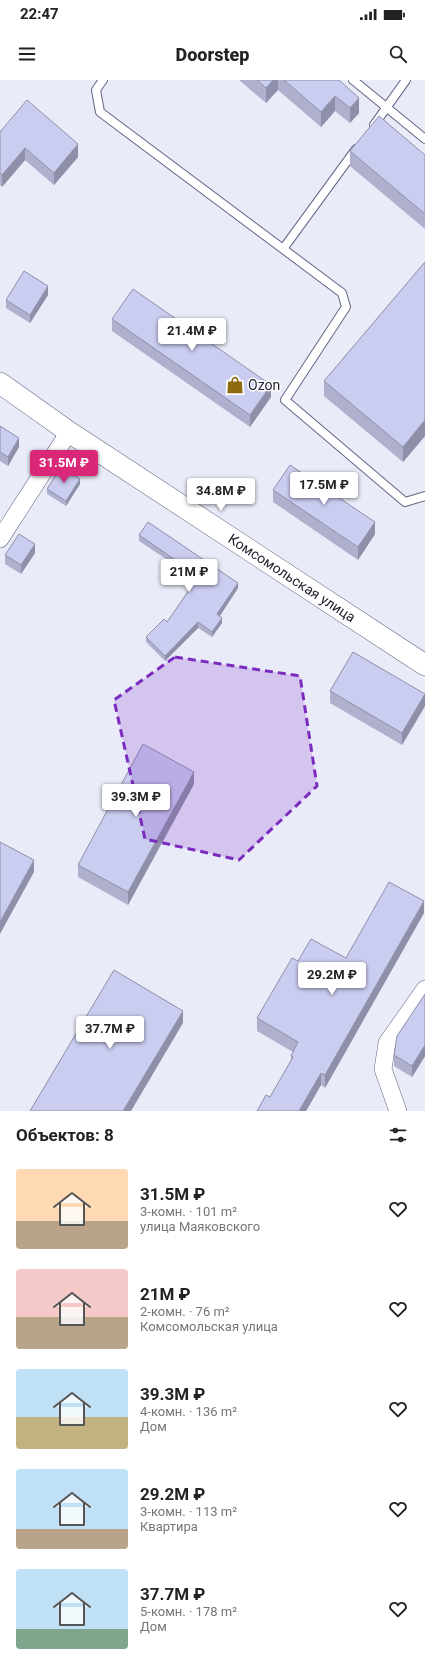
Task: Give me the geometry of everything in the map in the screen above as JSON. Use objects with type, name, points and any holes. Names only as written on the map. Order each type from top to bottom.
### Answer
[{"type":"street","name":"Комсомольская улица","points":[[0,383],[69,432],[425,665]]},
{"type":"street","points":[[0,539],[69,432]]},
{"type":"street","points":[[398,1111],[383,1069],[387,1043],[425,989]]},
{"type":"lane","points":[[103,80],[96,90],[100,112],[342,293],[346,307],[285,400],[405,502],[425,496]]},
{"type":"lane","points":[[353,80],[425,140]]},
{"type":"lane","points":[[283,249],[406,80]]},
{"type":"highlighted area","points":[[175,657],[300,676],[317,786],[239,860],[145,839],[114,700]]},
{"type":"building","points":[[257,80],[273,80],[266,88]]},
{"type":"building","points":[[284,80],[339,80],[359,98],[350,108],[335,96],[321,112]]},
{"type":"building","points":[[27,100],[78,144],[54,173],[25,148],[2,175],[0,173],[0,132]]},
{"type":"building","points":[[379,116],[425,155],[425,214],[350,151]]},
{"type":"building","points":[[425,262],[425,420],[403,447],[324,381]]},
{"type":"building","points":[[24,271],[48,286],[30,315],[6,300]]},
{"type":"building","points":[[133,289],[271,385],[250,415],[112,319]]},
{"type":"building","points":[[0,426],[19,438],[8,457],[0,452]]},
{"type":"building","points":[[290,465],[375,522],[358,547],[273,490]]},
{"type":"building","points":[[61,467],[80,479],[66,501],[47,489]]},
{"type":"building","points":[[148,522],[238,583],[217,614],[222,618],[212,632],[198,622],[165,656],[146,637],[164,619],[167,622],[199,576],[139,535]]},
{"type":"building","points":[[19,534],[35,544],[21,565],[5,555]]},
{"type":"building","points":[[353,652],[425,694],[402,733],[330,691]]},
{"type":"building","points":[[143,744],[194,772],[128,892],[78,865]]},
{"type":"building","points":[[0,842],[34,860],[0,922]]},
{"type":"building","points":[[389,882],[424,901],[325,1075],[321,1073],[299,1111],[257,1111],[266,1095],[270,1097],[293,1057],[291,1056],[298,1042],[257,1018],[292,958],[298,961],[311,939],[346,958]]},
{"type":"building","points":[[114,970],[183,1011],[123,1111],[30,1111]]},
{"type":"building","points":[[425,994],[425,1045],[412,1066],[394,1055],[397,1036]]},
{"type":"place","name":"Ozon","points":[[235,385]]}]
